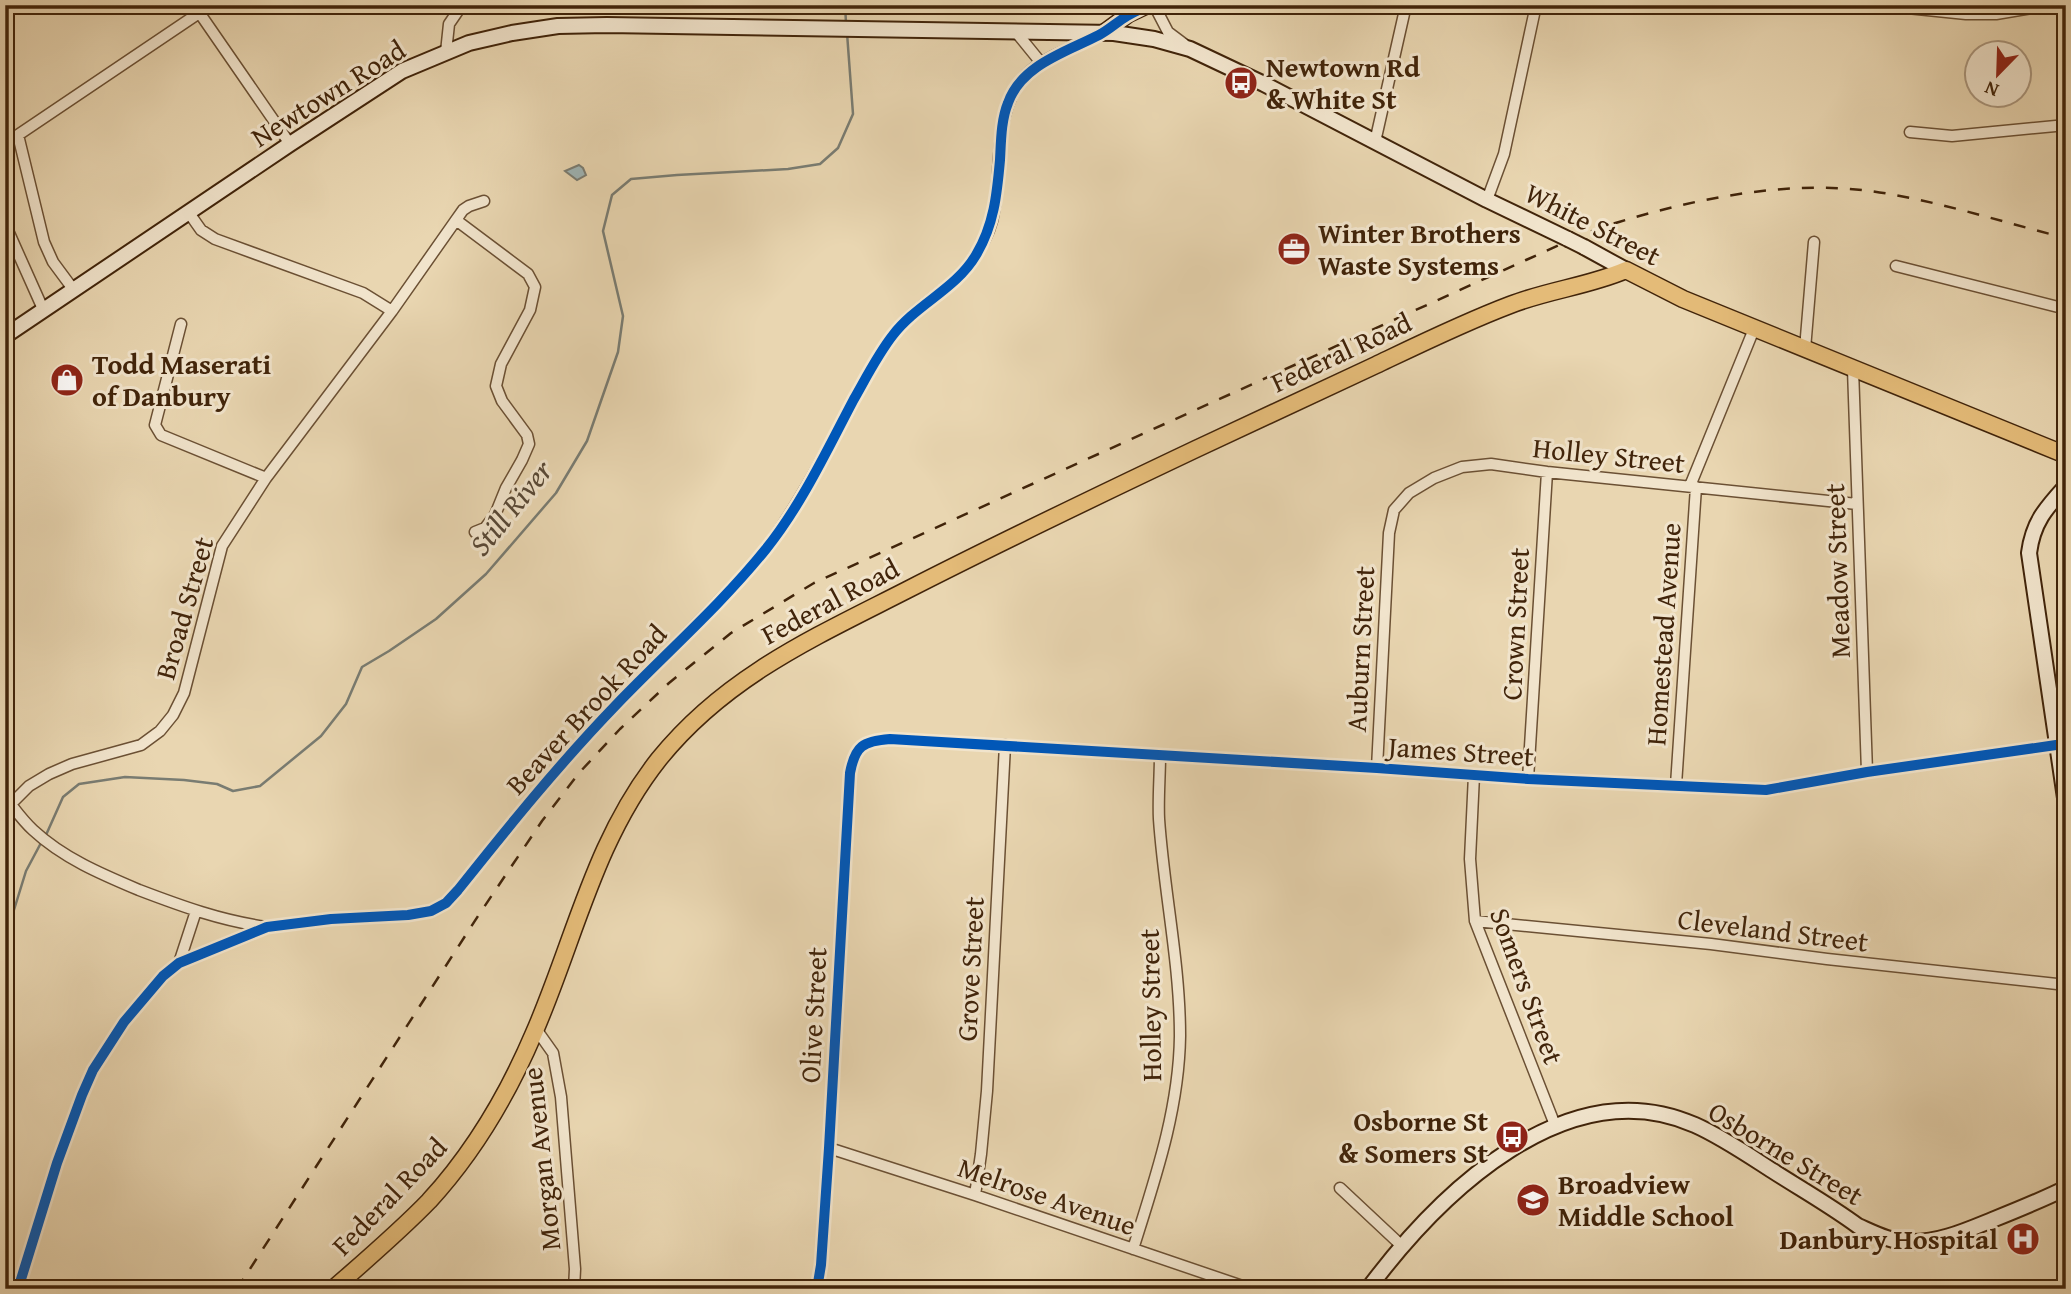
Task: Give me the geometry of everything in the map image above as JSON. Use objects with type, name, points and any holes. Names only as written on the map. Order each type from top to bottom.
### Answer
[{"type":"main road","points":[[1103,33],[1148,5]]},
{"type":"main road","name":"Newtown Road","points":[[5,336],[402,71],[469,43],[558,26],[607,25],[1103,33]]},
{"type":"main road","name":"White Street","points":[[1103,33],[1154,39],[1190,49],[1264,84],[1683,299],[2066,455]]},
{"type":"main road","name":"Federal Road","points":[[333,1289],[430,1199],[461,1162],[493,1116],[536,1029],[591,879],[632,796],[660,757],[694,720],[731,688],[773,660],[974,556],[1396,355],[1514,303],[1600,281],[1626,270]]},
{"type":"main road","points":[[2066,486],[2038,520],[2029,553],[2066,805]]},
{"type":"main road","name":"Osborne Street","points":[[1368,1289],[1403,1247],[1462,1185],[1494,1160],[1524,1139],[1555,1125],[1608,1112],[1642,1111],[1694,1124],[1721,1138],[1858,1226],[1880,1236],[1906,1242],[1929,1242],[1959,1233],[2066,1188]]},
{"type":"street","points":[[446,52],[449,24],[462,5]]},
{"type":"street","points":[[1154,5],[1168,32],[1190,49]]},
{"type":"street","points":[[1375,142],[1406,5]]},
{"type":"street","points":[[1487,200],[1504,154],[1536,5]]},
{"type":"street","points":[[1878,5],[1966,14],[1996,14],[2051,5]]},
{"type":"street","points":[[73,289],[53,262],[44,242],[18,135],[196,9],[290,144]]},
{"type":"street","points":[[1016,32],[1042,64]]},
{"type":"street","name":"Beaver Brook Road","points":[[18,1289],[57,1163],[93,1070],[124,1022],[163,976],[179,963],[267,927],[331,919],[408,915],[431,911],[446,903],[534,795],[768,547],[795,507],[892,336],[909,316],[949,286],[975,257],[986,237],[994,214],[1007,103],[1016,87],[1029,72],[1103,33]]},
{"type":"street","points":[[1910,132],[1952,136],[2066,125]]},
{"type":"street","name":"Broad Street","points":[[8,800],[49,774],[72,764],[141,745],[166,724],[184,693],[222,547],[266,478],[392,311],[456,220],[463,211],[484,201]]},
{"type":"street","points":[[189,213],[201,230],[215,239],[363,293],[392,311]]},
{"type":"street","points":[[456,220],[528,274],[536,288],[530,310],[501,364],[496,386],[502,401],[527,435],[529,444],[495,515],[485,528],[475,532]]},
{"type":"street","points":[[5,224],[43,309]]},
{"type":"street","points":[[1805,349],[1814,242]]},
{"type":"street","points":[[1896,266],[2066,309]]},
{"type":"street","points":[[181,324],[155,425],[161,435],[266,478]]},
{"type":"street","name":"Homestead Avenue","points":[[1676,785],[1693,486],[1754,329]]},
{"type":"street","name":"Meadow Street","points":[[1853,369],[1867,772]]},
{"type":"street","name":"Holley Street","points":[[1389,533],[1394,510],[1409,493],[1434,478],[1462,467],[1491,464],[1857,504]]},
{"type":"street","name":"Crown Street","points":[[1528,779],[1547,472]]},
{"type":"street","name":"Auburn Street","points":[[1377,768],[1389,533]]},
{"type":"street","name":"James Street","points":[[861,746],[874,740],[890,739],[1528,779],[1766,790],[1867,772],[2056,745]]},
{"type":"street","name":"Grove Street","points":[[975,1195],[987,1091],[1005,745]]},
{"type":"street","name":"Olive Street","points":[[817,1289],[829,1148],[849,773],[853,758],[861,746]]},
{"type":"street","name":"Holley Street","points":[[1133,1249],[1166,1144],[1176,1089],[1180,1037],[1177,975],[1159,819],[1160,755]]},
{"type":"street","name":"Somers Street","points":[[1474,775],[1469,859],[1475,920],[1555,1125]]},
{"type":"street","points":[[8,800],[32,829],[69,857],[114,879],[197,911],[267,927]]},
{"type":"street","points":[[179,963],[197,911]]},
{"type":"street","name":"Cleveland Street","points":[[1475,920],[2066,985]]},
{"type":"street","name":"Morgan Avenue","points":[[536,1029],[553,1053],[561,1097],[575,1269],[574,1289]]},
{"type":"street","name":"Melrose Avenue","points":[[829,1148],[1251,1289]]},
{"type":"street","points":[[1340,1188],[1403,1247]]},
{"type":"water","points":[[579,165],[586,175],[577,180],[565,171]]},
{"type":"waterway","name":"Still River","points":[[845,5],[846,23]]},
{"type":"waterway","name":"Still River","points":[[46,835],[63,797],[79,784],[125,777],[217,784],[233,791],[260,786],[321,736],[346,704],[362,667],[436,619],[486,574],[556,493],[587,441],[618,352],[623,316],[603,231],[612,195],[631,179],[788,169],[820,164],[838,148],[853,114],[847,33]]},
{"type":"waterway","name":"Still River","points":[[5,939],[26,871],[42,841]]},
{"type":"waterway","name":"Still River","points":[[5,989],[5,999]]},
{"type":"railway","points":[[237,1289],[478,916],[542,821],[579,773],[620,729],[669,683],[731,633],[814,583],[1572,240],[1649,213],[1743,193],[1839,188],[1919,200],[2066,238]]},
{"type":"cycle path","points":[[18,1289],[57,1163],[93,1070],[124,1022],[163,976],[179,963],[267,927],[331,919],[408,915],[431,911],[446,903],[575,749],[749,570],[779,532],[803,495],[872,366],[888,342],[913,314],[968,267],[982,244],[991,221],[998,185],[1004,117],[1014,90],[1034,69],[1046,61],[1103,33],[1148,5]]},
{"type":"cycle path","points":[[817,1289],[829,1148],[850,773],[858,751],[873,741],[890,739],[1528,779],[1766,790],[1867,772],[2056,745]]},
{"type":"place","name":"Newtown Rd & White St","points":[[1241,83]]},
{"type":"place","name":"Winter Brothers Waste Systems","points":[[1294,249]]},
{"type":"place","name":"Todd Maserati of Danbury","points":[[67,380]]},
{"type":"place","name":"Osborne St & Somers St","points":[[1512,1137]]},
{"type":"place","name":"Broadview Middle School","points":[[1533,1200]]},
{"type":"place","name":"Danbury Hospital","points":[[2023,1239]]}]
